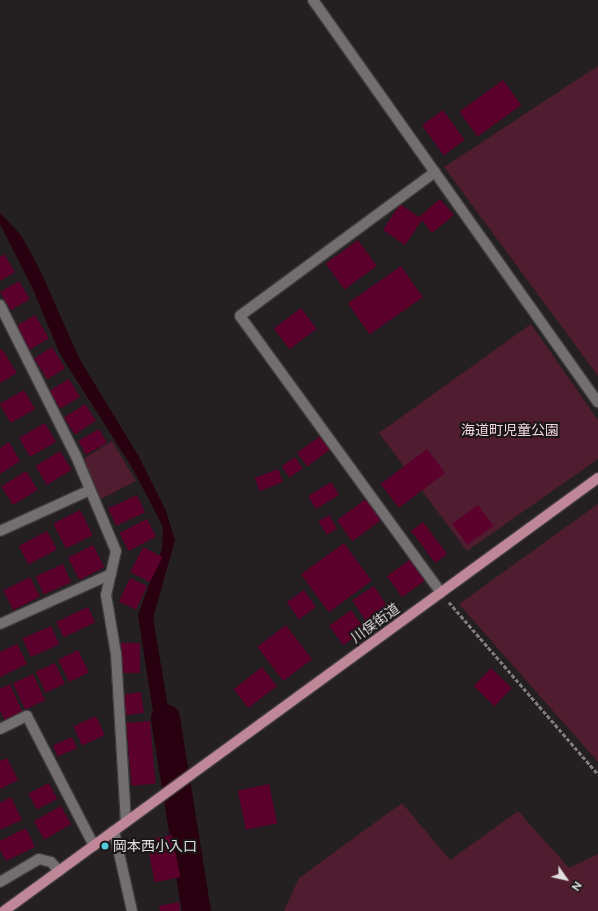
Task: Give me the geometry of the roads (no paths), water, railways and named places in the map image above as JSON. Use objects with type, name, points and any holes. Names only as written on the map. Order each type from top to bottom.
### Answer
[{"type":"main road","name":"川俣街道","points":[[4,911],[94,846],[186,776],[598,478]]},
{"type":"street","points":[[313,0],[598,402]]},
{"type":"street","points":[[435,172],[240,316],[441,592]]},
{"type":"street","points":[[0,305],[76,456],[116,551],[106,595],[116,654],[126,822]]},
{"type":"street","points":[[0,532],[90,490]]},
{"type":"street","points":[[0,624],[111,574]]},
{"type":"street","points":[[0,729],[27,716],[94,846]]},
{"type":"street","points":[[114,831],[132,911]]},
{"type":"street","points":[[0,882],[39,859],[51,862],[59,871]]},
{"type":"waterway","points":[[165,718],[196,911]]},
{"type":"place","name":"岡本西小入口","points":[[105,846]]},
{"type":"park label","name":"海道町児童公園","points":[[510,430]]}]
